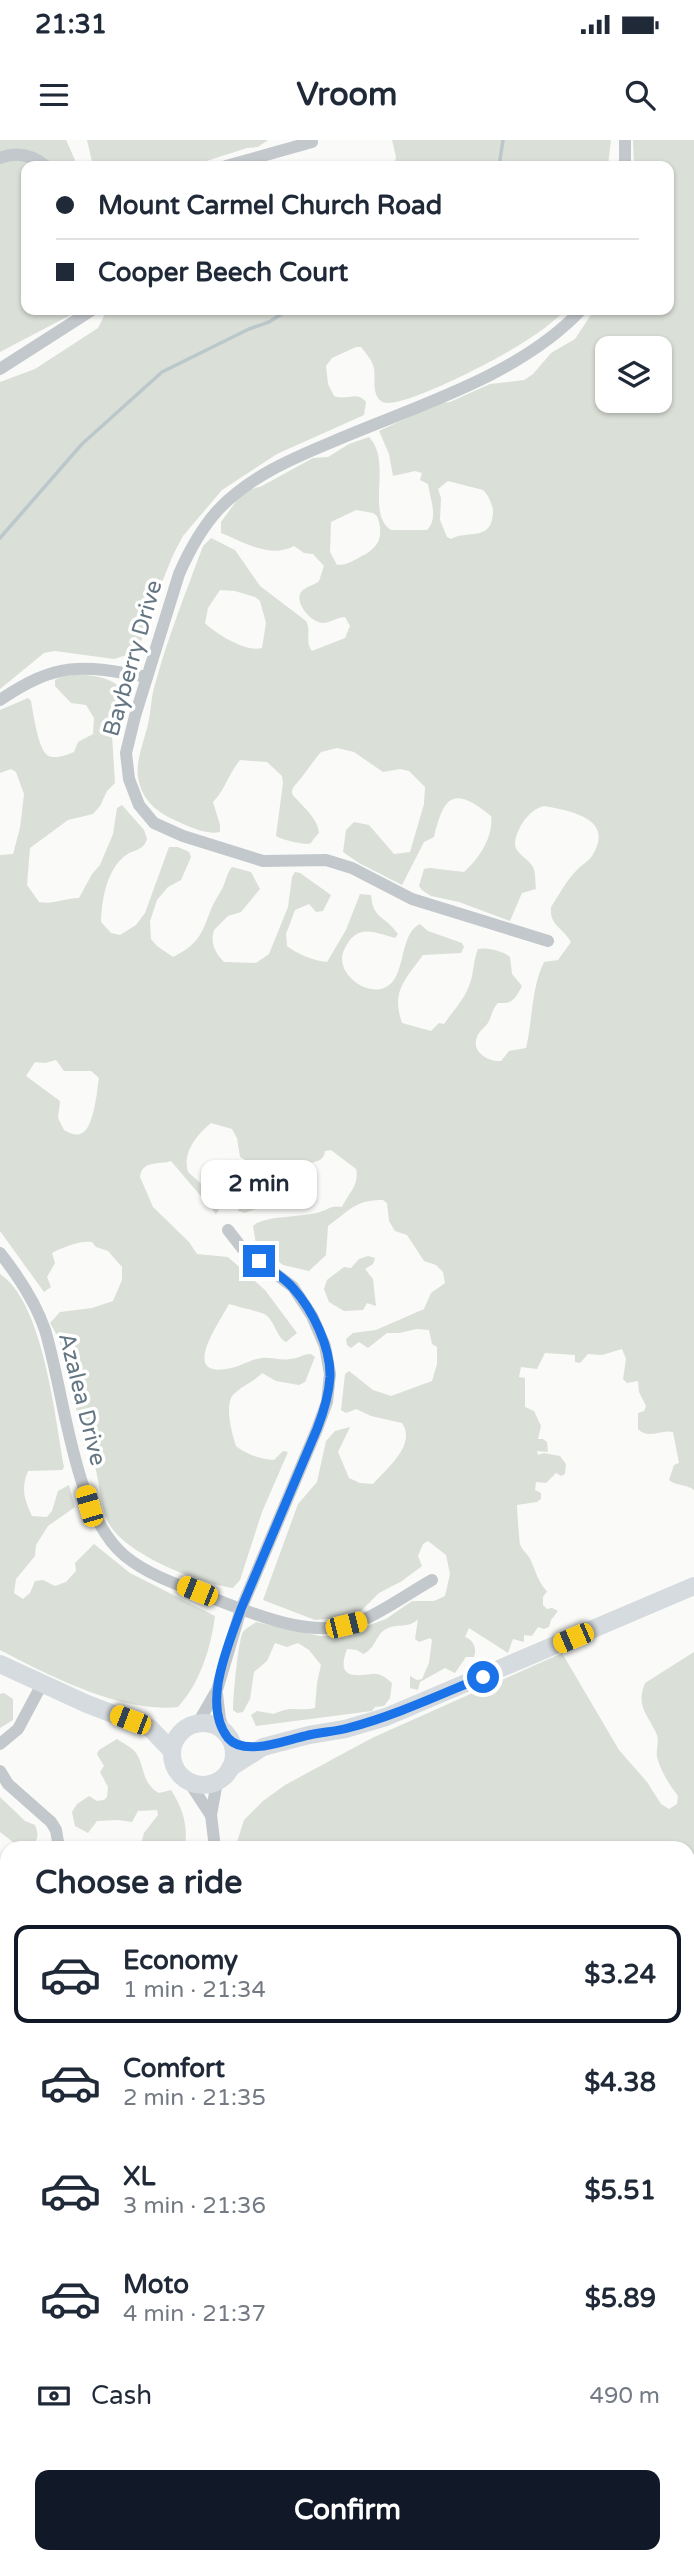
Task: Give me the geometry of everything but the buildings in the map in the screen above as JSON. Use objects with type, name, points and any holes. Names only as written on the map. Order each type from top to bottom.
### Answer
[{"type":"main road","points":[[193,1725],[175,1741],[172,1751],[175,1769],[189,1782],[208,1785],[217,1782],[230,1769],[263,1747],[386,1717],[694,1586]]},
{"type":"main road","points":[[0,1664],[150,1728],[172,1751]]},
{"type":"main road","points":[[150,1728],[208,1724],[240,1744],[263,1747]]},
{"type":"main road","points":[[228,1737],[233,1750],[230,1769]]},
{"type":"street","points":[[625,140],[625,161]]},
{"type":"street","points":[[244,161],[312,142]]},
{"type":"street","points":[[0,158],[21,154],[39,161]]},
{"type":"street","points":[[0,369],[84,315]]},
{"type":"street","name":"Bayberry Drive","points":[[548,941],[412,899],[352,868],[326,860],[263,861],[183,836],[154,823],[139,805],[129,779],[126,753],[179,574],[189,552],[219,510],[243,489],[293,458],[461,388],[514,362],[547,342],[576,315]]},
{"type":"street","points":[[0,700],[39,677],[74,667],[147,677]]},
{"type":"street","points":[[193,1725],[217,1690],[241,1609],[327,1402],[330,1374],[325,1346],[312,1316],[293,1287],[242,1248],[228,1230]]},
{"type":"street","name":"Azalea Drive","points":[[0,1253],[24,1286],[44,1328],[89,1506],[107,1538],[127,1558],[151,1573],[241,1609],[279,1621],[329,1629],[362,1621],[432,1580]]},
{"type":"street","points":[[0,1744],[18,1729],[43,1684]]},
{"type":"street","points":[[217,1690],[220,1719],[228,1737]]},
{"type":"street","points":[[0,1771],[8,1784],[51,1822],[58,1841]]},
{"type":"street","points":[[189,1782],[211,1815]]},
{"type":"street","points":[[214,1841],[211,1815],[217,1782]]},
{"type":"shaded area","points":[[0,140],[66,140],[75,161],[21,161],[21,315],[70,315],[0,352]]},
{"type":"shaded area","points":[[87,140],[268,140],[258,147],[207,161],[92,161]]},
{"type":"shaded area","points":[[392,140],[611,140],[609,161],[395,161]]},
{"type":"shaded area","points":[[633,140],[694,140],[694,1490],[669,1480],[674,1465],[679,1463],[673,1432],[646,1434],[638,1429],[638,1413],[644,1411],[646,1406],[639,1392],[638,1381],[627,1383],[623,1379],[626,1359],[622,1349],[602,1355],[588,1354],[580,1363],[575,1362],[575,1355],[545,1353],[537,1369],[521,1367],[519,1377],[525,1378],[525,1407],[534,1411],[541,1426],[538,1439],[547,1442],[548,1452],[537,1451],[538,1455],[544,1453],[560,1456],[566,1464],[565,1474],[561,1476],[556,1473],[546,1483],[536,1482],[535,1490],[541,1493],[541,1499],[517,1505],[520,1544],[547,1591],[543,1597],[543,1605],[547,1609],[558,1611],[549,1627],[538,1627],[532,1636],[524,1635],[524,1642],[513,1639],[508,1653],[469,1628],[465,1637],[474,1645],[474,1657],[466,1657],[455,1673],[445,1668],[420,1682],[418,1690],[410,1688],[410,1676],[417,1680],[422,1679],[429,1663],[432,1640],[430,1638],[419,1642],[415,1639],[418,1619],[411,1624],[390,1627],[382,1632],[367,1652],[363,1654],[347,1649],[344,1658],[345,1670],[348,1673],[378,1674],[392,1683],[390,1698],[384,1706],[375,1707],[372,1711],[256,1726],[251,1715],[257,1711],[274,1714],[286,1710],[315,1708],[321,1665],[309,1650],[298,1643],[287,1647],[275,1643],[267,1661],[254,1672],[250,1699],[243,1712],[237,1713],[233,1710],[241,1637],[243,1632],[256,1622],[320,1636],[342,1635],[386,1619],[412,1601],[434,1601],[445,1596],[450,1574],[446,1555],[428,1541],[423,1544],[418,1556],[422,1566],[379,1593],[360,1612],[315,1620],[263,1600],[298,1504],[317,1482],[326,1441],[335,1431],[350,1427],[338,1452],[349,1478],[360,1483],[373,1484],[398,1456],[406,1440],[402,1423],[371,1416],[356,1409],[346,1413],[341,1410],[345,1374],[349,1371],[373,1390],[391,1396],[432,1381],[437,1364],[437,1347],[432,1344],[429,1330],[387,1333],[368,1348],[359,1342],[351,1348],[346,1339],[353,1333],[376,1330],[424,1309],[431,1293],[445,1283],[443,1272],[436,1265],[424,1261],[407,1235],[395,1231],[389,1221],[387,1203],[383,1200],[359,1204],[328,1226],[326,1255],[309,1271],[283,1265],[256,1244],[253,1226],[258,1222],[342,1207],[355,1184],[357,1174],[356,1169],[331,1150],[325,1151],[320,1160],[308,1164],[303,1197],[286,1197],[245,1213],[238,1211],[249,1187],[252,1168],[249,1162],[240,1157],[237,1138],[232,1129],[211,1123],[196,1139],[187,1158],[188,1172],[208,1190],[219,1210],[216,1214],[171,1161],[151,1164],[144,1168],[140,1177],[153,1207],[189,1242],[197,1254],[228,1257],[265,1290],[297,1333],[286,1342],[266,1315],[229,1304],[206,1348],[204,1358],[207,1366],[215,1369],[235,1367],[262,1358],[287,1359],[311,1354],[315,1357],[305,1382],[299,1385],[276,1381],[262,1373],[231,1397],[229,1411],[236,1446],[259,1458],[274,1460],[283,1451],[288,1452],[262,1512],[240,1580],[233,1588],[164,1566],[130,1546],[117,1534],[105,1515],[95,1467],[75,1406],[64,1355],[50,1323],[60,1312],[92,1308],[113,1301],[122,1280],[122,1267],[108,1251],[96,1247],[92,1242],[72,1244],[52,1253],[55,1263],[47,1277],[51,1287],[44,1292],[0,1231],[0,855],[13,854],[20,828],[24,794],[16,772],[11,769],[0,773],[0,710],[28,698],[41,745],[47,755],[57,757],[74,752],[78,742],[93,734],[94,718],[86,705],[71,703],[55,686],[55,680],[71,675],[104,678],[113,682],[124,695],[112,735],[115,783],[93,814],[68,820],[30,848],[27,885],[39,902],[79,898],[100,865],[113,834],[117,808],[122,805],[144,830],[147,839],[141,848],[119,861],[110,877],[104,895],[101,922],[111,933],[120,935],[136,925],[145,913],[169,847],[178,847],[189,852],[191,857],[181,880],[168,887],[157,900],[150,921],[151,939],[173,957],[193,944],[201,934],[232,867],[251,872],[260,889],[241,912],[228,916],[214,930],[213,943],[224,962],[256,963],[269,954],[288,907],[292,877],[295,872],[300,873],[331,895],[323,911],[316,912],[309,904],[295,910],[286,934],[287,946],[306,957],[327,962],[346,930],[360,894],[371,895],[374,909],[398,934],[395,938],[366,932],[349,941],[342,958],[343,966],[353,980],[376,990],[391,983],[400,967],[408,937],[420,924],[428,931],[462,943],[464,947],[461,953],[423,955],[399,994],[402,1023],[431,1031],[439,1023],[444,1024],[464,996],[471,981],[478,949],[499,951],[510,957],[512,974],[522,986],[513,1000],[496,1005],[488,1023],[478,1035],[476,1047],[486,1058],[496,1061],[501,1061],[509,1051],[526,1048],[534,993],[544,962],[558,960],[571,942],[554,922],[551,907],[572,875],[592,856],[598,843],[598,833],[587,819],[544,806],[533,811],[524,821],[517,833],[515,845],[533,867],[536,889],[522,893],[510,921],[459,902],[431,896],[419,886],[424,869],[464,872],[484,847],[490,831],[491,816],[468,801],[459,798],[447,804],[434,837],[424,842],[402,885],[343,852],[346,830],[354,822],[369,825],[394,854],[410,852],[424,804],[425,787],[409,771],[400,769],[383,772],[354,752],[337,748],[321,752],[292,790],[293,795],[318,826],[319,833],[311,843],[304,844],[276,836],[283,783],[282,776],[267,762],[240,760],[236,765],[213,802],[220,825],[220,832],[215,833],[188,826],[154,807],[141,789],[138,775],[154,688],[165,652],[203,546],[211,538],[235,550],[260,586],[306,621],[312,651],[345,638],[350,626],[345,617],[326,623],[319,622],[310,617],[300,603],[300,594],[319,581],[324,566],[313,554],[304,553],[294,546],[285,550],[266,550],[221,533],[221,522],[243,492],[262,486],[313,458],[328,457],[349,444],[369,437],[376,447],[379,460],[379,500],[384,522],[391,530],[427,530],[433,514],[428,484],[420,480],[422,473],[415,471],[393,476],[389,454],[379,431],[439,403],[450,402],[490,384],[524,380],[533,374],[551,353],[575,339],[591,315],[674,315],[674,161],[634,161]],"holes":[[[448,481],[483,490],[490,499],[493,510],[489,527],[479,533],[451,539],[447,537],[440,520],[441,498],[438,489]],[[356,510],[373,513],[379,523],[377,544],[364,555],[337,565],[330,552],[331,522]],[[220,590],[235,591],[260,601],[266,623],[262,648],[240,645],[205,623],[208,608]],[[56,1060],[64,1071],[91,1071],[99,1078],[89,1126],[80,1134],[64,1130],[58,1118],[60,1101],[26,1076],[35,1062]]]},
{"type":"shaded area","points":[[104,315],[560,315],[536,334],[494,359],[441,386],[389,403],[381,401],[376,393],[373,365],[361,347],[332,358],[326,366],[328,384],[334,396],[355,396],[363,399],[366,402],[364,415],[277,454],[222,490],[183,536],[173,555],[136,652],[114,659],[55,651],[44,653],[0,689],[0,382],[35,369],[98,328]]},
{"type":"shaded area","points":[[368,1256],[375,1258],[373,1264],[365,1269],[373,1279],[376,1306],[367,1303],[363,1310],[344,1311],[329,1302],[324,1289],[327,1280],[344,1267],[351,1268],[359,1259]]},
{"type":"shaded area","points":[[0,1274],[15,1288],[37,1334],[51,1391],[64,1467],[62,1470],[28,1471],[24,1488],[27,1504],[32,1516],[47,1517],[52,1511],[58,1491],[69,1485],[75,1507],[48,1526],[36,1545],[35,1556],[16,1579],[14,1593],[23,1599],[30,1593],[35,1581],[43,1580],[55,1586],[66,1582],[76,1571],[75,1563],[94,1544],[130,1573],[215,1616],[203,1664],[186,1698],[178,1707],[133,1704],[110,1698],[63,1681],[0,1650]]},
{"type":"shaded area","points":[[694,1652],[694,1841],[237,1841],[244,1820],[263,1801],[285,1785],[372,1738],[562,1653],[619,1750],[647,1782],[661,1804],[669,1809],[677,1804],[678,1796],[659,1762],[657,1735],[642,1705],[645,1683]]},
{"type":"shaded area","points":[[4,1693],[13,1699],[13,1720],[0,1728],[0,1694]]},
{"type":"shaded area","points":[[117,1739],[136,1753],[153,1789],[159,1793],[171,1790],[179,1804],[184,1818],[185,1841],[142,1841],[144,1833],[158,1815],[157,1810],[138,1811],[132,1822],[97,1821],[88,1833],[75,1826],[72,1812],[77,1804],[89,1796],[97,1801],[107,1797],[108,1787],[100,1772],[104,1766],[97,1754]]},
{"type":"shaded area","points":[[0,1797],[25,1821],[35,1825],[37,1837],[36,1841],[11,1841],[0,1832]]},
{"type":"waterway","points":[[500,161],[503,140]]},
{"type":"waterway","points":[[0,538],[82,444],[162,372],[280,315]]},
{"type":"route","points":[[259,1261],[293,1287],[312,1316],[325,1346],[330,1374],[327,1402],[317,1429],[241,1609],[231,1639],[217,1690],[220,1719],[225,1732],[230,1741],[263,1747],[386,1717],[483,1677]]}]
